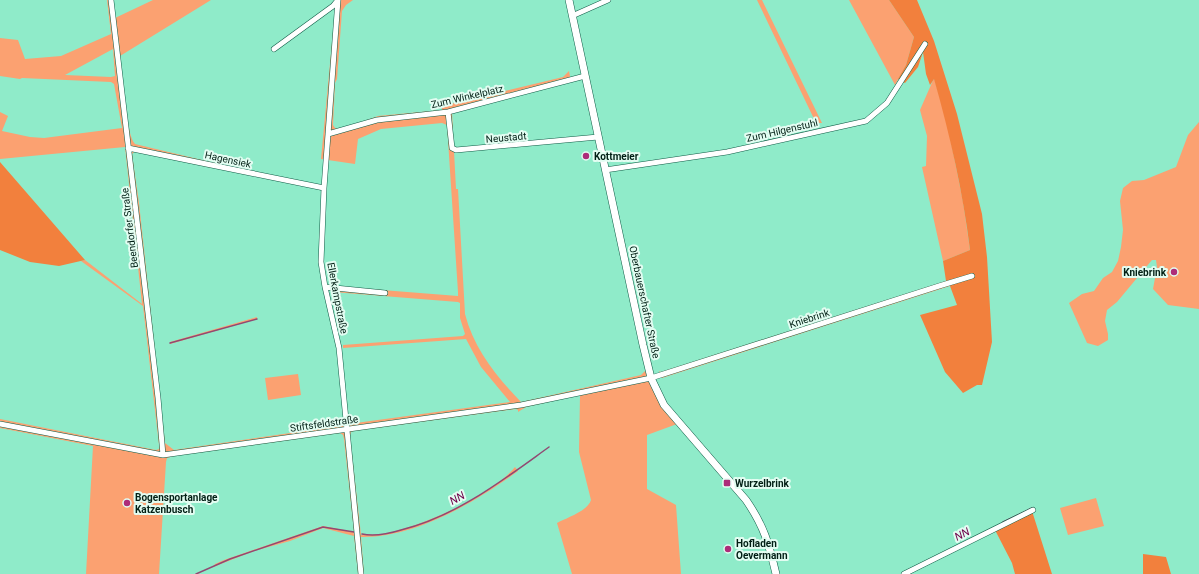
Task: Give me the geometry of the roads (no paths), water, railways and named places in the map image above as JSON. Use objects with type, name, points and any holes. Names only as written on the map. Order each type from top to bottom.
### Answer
[{"type":"main road","name":"Oberbauerschafter Straße","points":[[569,0],[643,345],[652,378],[664,405],[755,512],[768,541],[776,574]]},
{"type":"street","name":"Beendorfer Straße","points":[[111,0],[158,398],[163,455]]},
{"type":"street","name":"Ellerkampstraße","points":[[274,49],[333,6],[338,0]]},
{"type":"street","name":"Ellerkampstraße","points":[[338,0],[324,188],[321,262],[338,348],[361,574]]},
{"type":"street","points":[[572,16],[608,0]]},
{"type":"street","name":"Zum Hilgenstuhl","points":[[605,170],[727,152],[866,121],[887,103],[925,44]]},
{"type":"street","name":"Zum Winkelplatz","points":[[328,134],[378,120],[448,112],[585,76]]},
{"type":"street","name":"Neustadt","points":[[448,112],[452,148],[456,150],[598,137]]},
{"type":"street","name":"Hagensiek","points":[[128,148],[324,188]]},
{"type":"street","name":"Kniebrink","points":[[652,378],[972,276]]},
{"type":"street","points":[[325,287],[385,293]]},
{"type":"street","name":"Stiftsfeldstraße","points":[[0,424],[163,455],[521,405],[652,378]]},
{"type":"street","points":[[904,574],[1033,510]]},
{"type":"waterway","points":[[170,343],[257,319]]},
{"type":"waterway","name":"NN","points":[[362,534],[382,535],[391,533],[422,524],[441,516],[479,496],[549,447]]},
{"type":"waterway","name":"NN","points":[[1003,522],[1032,508]]},
{"type":"waterway","name":"NN","points":[[196,574],[230,559],[323,527],[354,532]]},
{"type":"place","name":"Kottmeier","points":[[586,156]]},
{"type":"place","name":"Kniebrink","points":[[1174,272]]},
{"type":"place","name":"Wurzelbrink","points":[[727,483]]},
{"type":"place","name":"Bogensportanlage Katzenbusch","points":[[127,503]]},
{"type":"place","name":"Hofladen Oevermann","points":[[728,549]]}]
